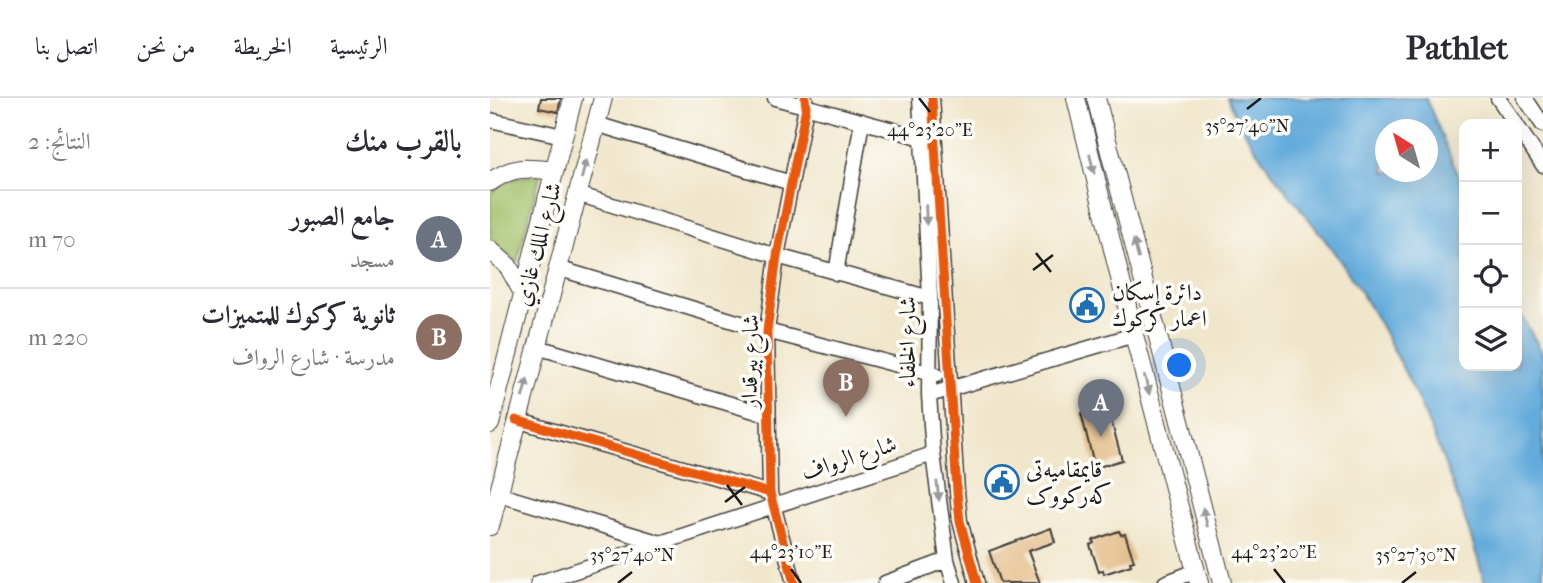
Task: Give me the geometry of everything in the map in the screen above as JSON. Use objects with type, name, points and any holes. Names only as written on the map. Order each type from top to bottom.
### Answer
[{"type":"main road","name":"شارع الملك غازي","points":[[490,424],[492,405],[573,98]]},
{"type":"main road","name":"شارع الملك غازي","points":[[490,526],[603,98]]},
{"type":"main road","points":[[1076,98],[1133,335],[1197,577]]},
{"type":"main road","points":[[1096,98],[1222,583]]},
{"type":"main road","points":[[1084,130],[1103,125]]},
{"type":"main road","points":[[490,182],[504,172],[520,168],[554,172]]},
{"type":"main road","points":[[490,250],[508,266],[523,293]]},
{"type":"street","points":[[775,98],[805,102],[923,138]]},
{"type":"street","name":"شارع الخلفاء","points":[[920,98],[930,298],[929,395],[933,454],[947,560],[954,583]]},
{"type":"street","points":[[932,98],[960,521],[977,583]]},
{"type":"street","points":[[1499,98],[1512,119]]},
{"type":"street","points":[[1525,98],[1543,125]]},
{"type":"street","name":"شارع بيرقدار","points":[[794,583],[771,500],[767,331],[777,256],[805,102]]},
{"type":"street","points":[[490,120],[563,136]]},
{"type":"street","points":[[836,273],[862,121]]},
{"type":"street","points":[[596,124],[791,183]]},
{"type":"street","points":[[1522,134],[1543,165]]},
{"type":"street","points":[[577,194],[777,256],[930,298]]},
{"type":"street","points":[[557,268],[767,331],[930,373],[950,383]]},
{"type":"street","points":[[929,395],[950,383],[1133,335]]},
{"type":"street","points":[[537,347],[768,415]]},
{"type":"street","points":[[516,420],[771,500]]},
{"type":"street","name":"شارع الرواف","points":[[538,583],[664,544],[771,500],[933,454]]},
{"type":"street","points":[[498,494],[664,544]]},
{"type":"street","points":[[885,583],[947,560]]},
{"type":"street","points":[[1165,583],[1197,577]]},
{"type":"green space","points":[[540,175],[517,263],[490,239],[490,194],[507,179]]},
{"type":"water","points":[[1227,98],[1426,98],[1435,119],[1375,119],[1375,182],[1438,182],[1438,127],[1459,177],[1459,371],[1522,371],[1522,317],[1543,354],[1543,583],[1485,583],[1444,460],[1389,342],[1345,268],[1253,145]]},
{"type":"building","points":[[541,98],[561,98],[558,112],[539,108]]},
{"type":"building","points":[[1105,398],[1122,460],[1095,468],[1081,413],[1089,410],[1086,403]]},
{"type":"building","points":[[1051,528],[1055,542],[1028,551],[1040,583],[1000,583],[989,551]]},
{"type":"building","points":[[1119,531],[1121,535],[1125,534],[1134,561],[1130,562],[1131,565],[1104,574],[1103,570],[1099,572],[1090,545],[1094,543],[1093,540]]},
{"type":"cycle path","points":[[794,583],[770,493],[767,331],[777,256],[806,107],[805,98]]},
{"type":"cycle path","points":[[932,98],[957,492],[960,521],[977,583]]},
{"type":"cycle path","points":[[516,420],[770,493]]},
{"type":"place","name":"دائرة إسكان اعمار كركوك","points":[[1087,305]]},
{"type":"place","name":"ثانوية كركوك للمتميزات","points":[[846,417]]},
{"type":"place","name":"جامع الصبور","points":[[1101,437]]},
{"type":"place","name":"قایمقامیەتی کەرکووک","points":[[1002,482]]}]
